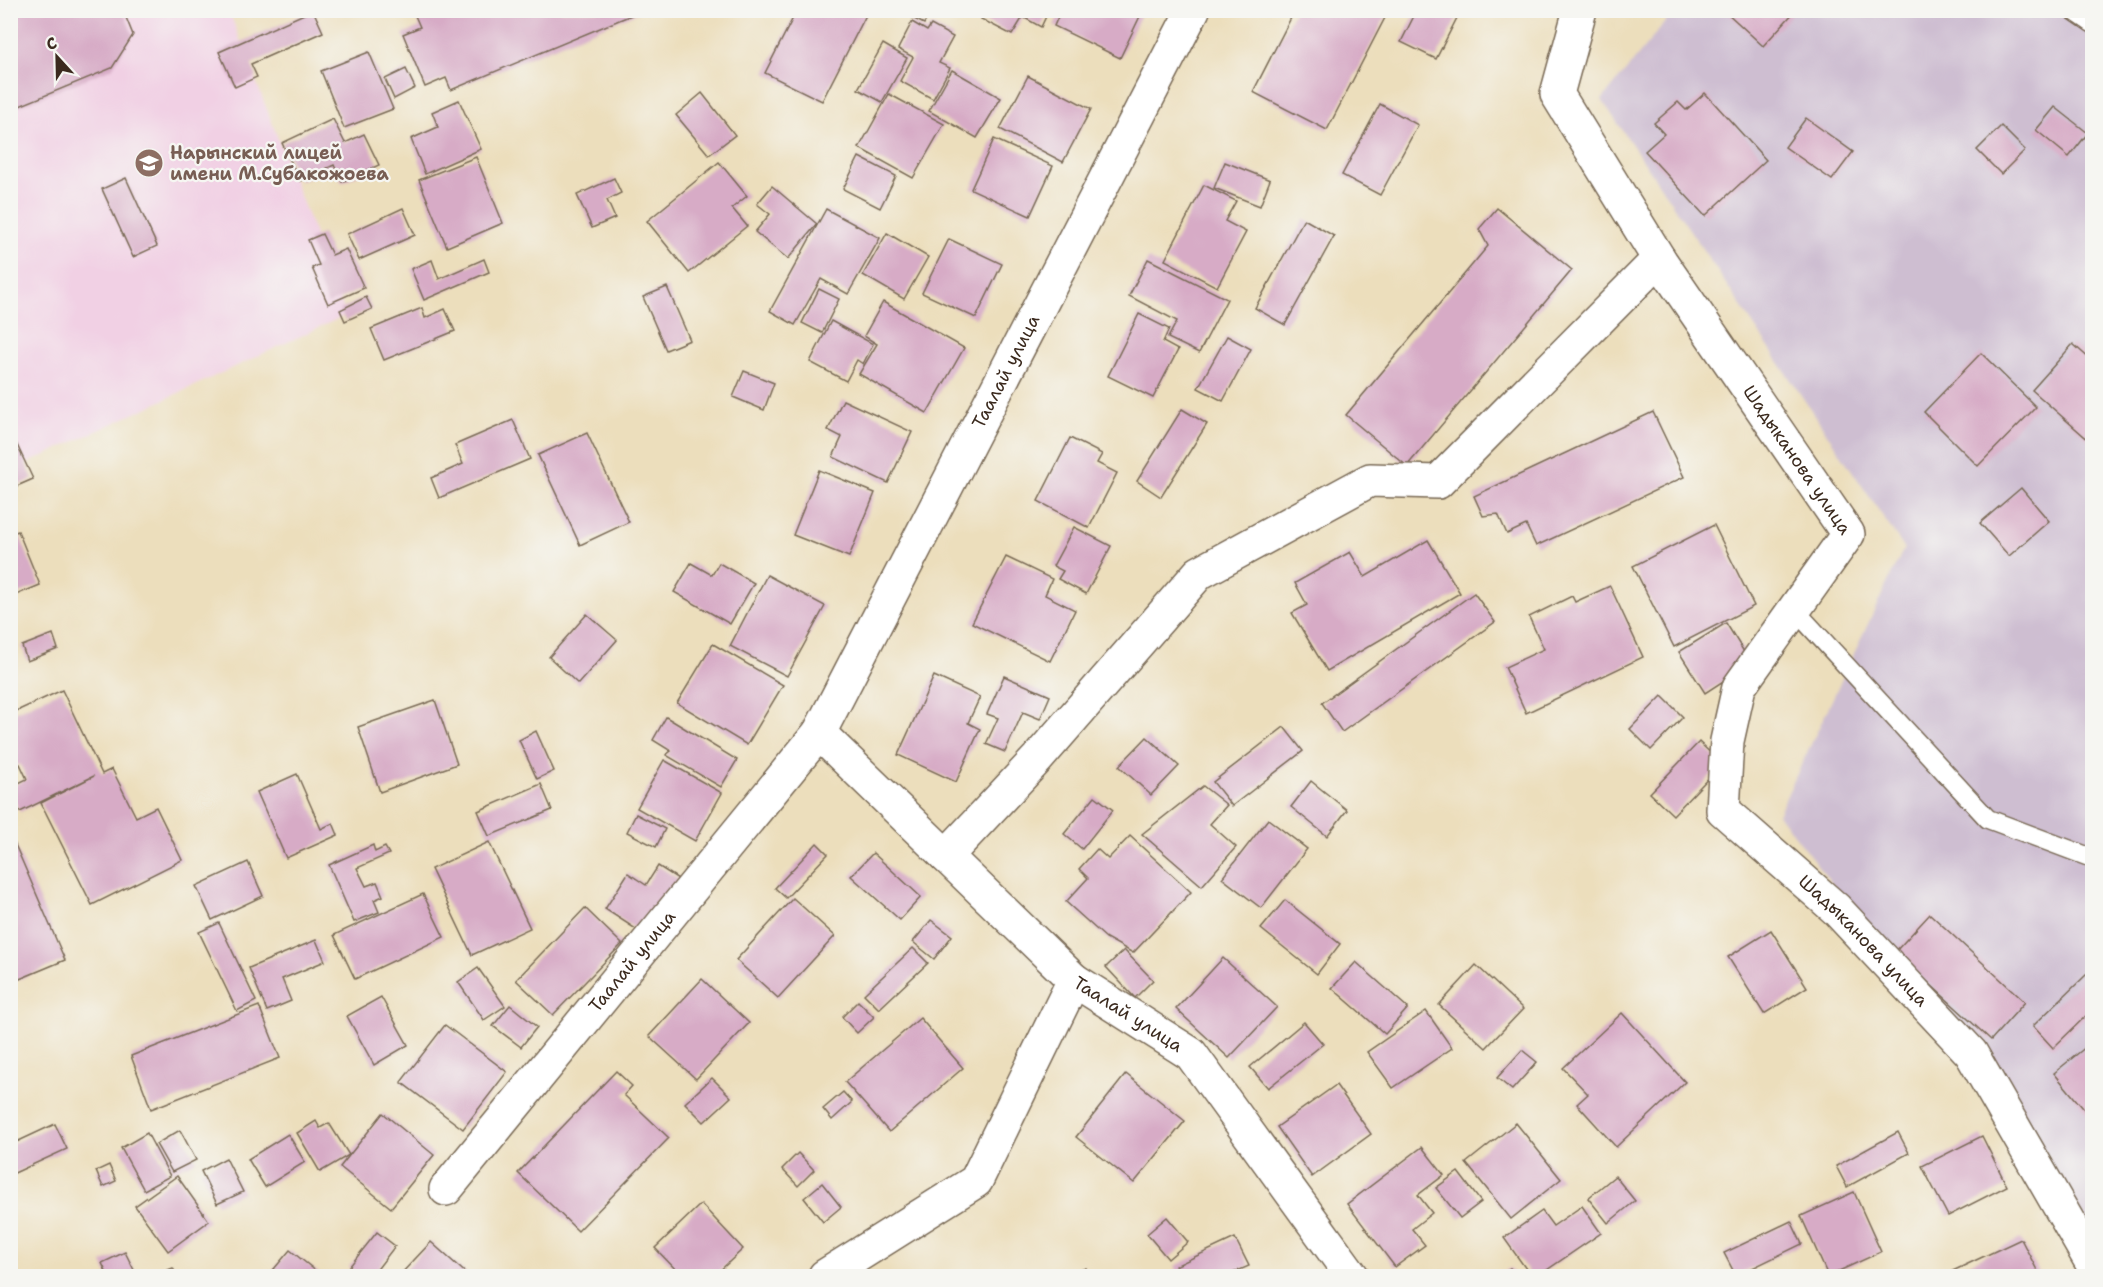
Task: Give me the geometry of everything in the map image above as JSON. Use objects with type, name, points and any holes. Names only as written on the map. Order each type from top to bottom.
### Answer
[{"type":"street","name":"Таалай улица","points":[[446,1190],[819,733],[1193,10]]},
{"type":"street","name":"Шадыканова улица","points":[[1580,10],[1557,94],[1659,259],[1848,534],[1739,687],[1727,741],[1723,810],[1836,909],[1971,1053],[2092,1263]]},
{"type":"street","points":[[946,856],[1038,758],[1199,573],[1370,480],[1438,482],[1659,259]]},
{"type":"street","name":"Таалай улица","points":[[819,733],[1074,980],[1191,1054],[1352,1276]]},
{"type":"street","points":[[825,1276],[976,1181],[1074,980]]},
{"type":"lane","points":[[2073,10],[2092,23]]},
{"type":"lane","points":[[1794,609],[1988,819],[2092,858]]},
{"type":"shaded area","name":"Нарынский лицей имени М.Субакожоева","points":[[10,11],[229,11],[346,315],[11,471]]},
{"type":"shaded area","points":[[1674,11],[2092,11],[2092,1240],[1849,906],[1778,814],[1904,548],[1602,100]]},
{"type":"building","points":[[10,10],[123,10],[133,35],[112,68],[10,110]]},
{"type":"building","points":[[313,10],[323,32],[251,64],[257,77],[235,87],[219,52]]},
{"type":"building","points":[[797,10],[858,10],[866,15],[822,101],[765,73]]},
{"type":"building","points":[[897,10],[931,10],[924,24]]},
{"type":"building","points":[[986,10],[1049,10],[1041,27],[1023,17],[1012,35],[981,19]]},
{"type":"building","points":[[1061,10],[1143,10],[1120,58],[1054,26]]},
{"type":"building","points":[[1295,10],[1389,10],[1327,130],[1253,92]]},
{"type":"building","points":[[1417,10],[1461,10],[1436,59],[1401,42]]},
{"type":"building","points":[[1724,10],[1796,10],[1763,46]]},
{"type":"building","points":[[413,11],[641,11],[451,90],[446,78],[425,87],[403,34],[420,27]]},
{"type":"building","points":[[912,22],[927,31],[931,25],[953,37],[939,63],[950,68],[933,99],[900,81],[913,57],[898,49]]},
{"type":"building","points":[[883,44],[907,58],[882,102],[858,89]]},
{"type":"building","points":[[369,52],[393,109],[344,128],[321,71]]},
{"type":"building","points":[[406,69],[415,88],[394,99],[385,79]]},
{"type":"building","points":[[952,70],[1001,98],[977,138],[929,111]]},
{"type":"building","points":[[1028,76],[1091,109],[1063,162],[1000,129]]},
{"type":"building","points":[[702,93],[735,135],[709,155],[676,115]]},
{"type":"building","points":[[1705,93],[1766,160],[1705,216],[1645,151],[1664,134],[1654,123],[1678,102],[1686,110]]},
{"type":"building","points":[[889,94],[944,124],[913,178],[859,148]]},
{"type":"building","points":[[459,100],[481,149],[425,174],[411,139],[438,127],[432,112]]},
{"type":"building","points":[[1380,104],[1418,125],[1380,195],[1342,175]]},
{"type":"building","points":[[2055,107],[2088,133],[2069,157],[2036,130]]},
{"type":"building","points":[[1806,118],[1853,152],[1832,180],[1785,147]]},
{"type":"building","points":[[333,119],[345,143],[364,134],[379,165],[342,182],[334,165],[300,181],[282,143]]},
{"type":"building","points":[[2001,126],[2025,150],[2001,174],[1977,150]]},
{"type":"building","points":[[994,139],[1053,166],[1030,216],[971,189]]},
{"type":"building","points":[[476,157],[503,223],[447,247],[419,180]]},
{"type":"building","points":[[859,157],[896,176],[880,208],[843,189]]},
{"type":"building","points":[[719,162],[747,196],[732,208],[747,226],[689,273],[647,221]]},
{"type":"building","points":[[1225,162],[1270,180],[1260,206],[1214,188]]},
{"type":"building","points":[[126,178],[157,246],[133,257],[102,189]]},
{"type":"building","points":[[614,178],[621,193],[607,200],[615,218],[592,228],[577,195]]},
{"type":"building","points":[[1204,185],[1236,201],[1225,221],[1246,232],[1217,287],[1165,260]]},
{"type":"building","points":[[772,186],[817,224],[788,259],[755,232],[770,214],[757,204]]},
{"type":"building","points":[[403,208],[415,235],[359,260],[347,234]]},
{"type":"building","points":[[1497,208],[1572,270],[1407,466],[1346,415],[1488,246],[1479,229]]},
{"type":"building","points":[[826,209],[880,238],[848,294],[821,279],[795,325],[770,311]]},
{"type":"building","points":[[1304,219],[1334,236],[1285,325],[1255,308]]},
{"type":"building","points":[[887,233],[928,257],[904,299],[863,275]]},
{"type":"building","points":[[322,234],[332,255],[346,249],[364,288],[328,304],[312,268],[319,265],[308,240]]},
{"type":"building","points":[[949,239],[1002,264],[976,318],[922,293]]},
{"type":"building","points":[[484,259],[489,272],[424,300],[411,269],[432,260],[439,279]]},
{"type":"building","points":[[1148,259],[1227,299],[1199,353],[1168,338],[1177,321],[1129,296]]},
{"type":"building","points":[[667,287],[690,340],[666,350],[643,297]]},
{"type":"building","points":[[819,289],[839,299],[822,333],[802,323]]},
{"type":"building","points":[[366,297],[372,309],[345,321],[340,310]]},
{"type":"building","points":[[883,302],[964,348],[927,413],[859,374],[877,344],[864,336]]},
{"type":"building","points":[[422,308],[425,318],[445,309],[455,331],[384,360],[371,329]]},
{"type":"building","points":[[1139,314],[1169,329],[1163,342],[1178,350],[1153,398],[1108,376]]},
{"type":"building","points":[[831,321],[873,344],[863,364],[857,360],[846,381],[810,362]]},
{"type":"building","points":[[1227,336],[1251,349],[1223,401],[1198,388]]},
{"type":"building","points":[[2073,344],[2092,361],[2092,443],[2032,390]]},
{"type":"building","points":[[1981,353],[2036,407],[1978,466],[1924,412]]},
{"type":"building","points":[[744,371],[774,383],[764,410],[733,397]]},
{"type":"building","points":[[843,400],[912,432],[888,483],[833,457],[842,437],[828,430]]},
{"type":"building","points":[[1182,409],[1207,424],[1161,497],[1137,481]]},
{"type":"building","points":[[1653,412],[1684,477],[1536,546],[1526,525],[1507,534],[1498,514],[1483,516],[1474,496]]},
{"type":"building","points":[[513,420],[530,459],[439,498],[431,478],[463,464],[455,445]]},
{"type":"building","points":[[10,430],[33,479],[10,489]]},
{"type":"building","points":[[587,433],[629,522],[580,545],[538,455]]},
{"type":"building","points":[[1070,438],[1102,454],[1097,463],[1117,473],[1089,528],[1038,501]]},
{"type":"building","points":[[819,470],[875,493],[849,557],[793,535]]},
{"type":"building","points":[[2021,488],[2049,521],[2009,556],[1980,523]]},
{"type":"building","points":[[1714,525],[1754,606],[1674,647],[1633,566]]},
{"type":"building","points":[[1074,527],[1111,546],[1086,594],[1058,579],[1063,571],[1053,566]]},
{"type":"building","points":[[18,531],[40,585],[11,597],[10,534]]},
{"type":"building","points":[[1428,540],[1460,593],[1327,671],[1292,613],[1307,605],[1295,583],[1350,552],[1365,577]]},
{"type":"building","points":[[1006,557],[1052,579],[1045,595],[1075,610],[1050,661],[972,623]]},
{"type":"building","points":[[691,563],[712,575],[719,563],[754,583],[730,624],[674,592]]},
{"type":"building","points":[[767,575],[825,606],[787,676],[730,646]]},
{"type":"building","points":[[1610,586],[1643,657],[1526,713],[1505,667],[1544,649],[1529,617],[1572,596],[1575,602]]},
{"type":"building","points":[[1474,593],[1495,622],[1342,732],[1322,703]]},
{"type":"building","points":[[587,614],[617,640],[578,684],[549,657]]},
{"type":"building","points":[[1726,623],[1751,663],[1705,693],[1679,652]]},
{"type":"building","points":[[53,634],[58,649],[27,661],[22,646]]},
{"type":"building","points":[[713,644],[783,685],[747,745],[677,703]]},
{"type":"building","points":[[934,676],[980,697],[968,723],[980,729],[956,782],[898,755]]},
{"type":"building","points":[[1004,676],[1050,696],[1040,719],[1023,712],[1005,752],[986,744],[998,718],[987,714]]},
{"type":"building","points":[[62,690],[102,774],[112,769],[136,817],[156,807],[182,860],[92,905],[41,803],[94,776],[20,812],[10,793],[10,787],[27,779],[20,764],[10,769],[10,714]]},
{"type":"building","points":[[1662,696],[1683,717],[1651,750],[1630,729]]},
{"type":"building","points":[[435,700],[457,764],[380,792],[358,727]]},
{"type":"building","points":[[666,717],[737,760],[721,787],[666,755],[671,751],[653,740]]},
{"type":"building","points":[[1284,727],[1303,751],[1232,806],[1213,782]]},
{"type":"building","points":[[536,731],[554,771],[537,779],[519,740]]},
{"type":"building","points":[[1147,737],[1179,766],[1151,795],[1119,766]]},
{"type":"building","points":[[1699,742],[1722,764],[1673,815],[1650,793]]},
{"type":"building","points":[[664,760],[722,793],[695,841],[637,808]]},
{"type":"building","points":[[297,774],[321,829],[333,823],[338,835],[286,858],[257,792]]},
{"type":"building","points":[[1311,781],[1347,810],[1327,836],[1291,807]]},
{"type":"building","points":[[541,784],[552,810],[489,836],[478,811]]},
{"type":"building","points":[[1203,786],[1227,805],[1210,824],[1236,847],[1202,886],[1142,834]]},
{"type":"building","points":[[1095,796],[1113,810],[1082,849],[1064,834]]},
{"type":"building","points":[[636,814],[665,829],[656,847],[627,832]]},
{"type":"building","points":[[1268,819],[1307,849],[1261,908],[1222,878]]},
{"type":"building","points":[[10,833],[65,960],[10,983]]},
{"type":"building","points":[[1130,836],[1191,892],[1133,953],[1106,938],[1066,902],[1088,878],[1079,869],[1097,849],[1108,859]]},
{"type":"building","points":[[489,842],[530,928],[472,955],[431,869]]},
{"type":"building","points":[[817,843],[828,854],[786,898],[775,888]]},
{"type":"building","points":[[373,845],[375,852],[385,847],[389,854],[357,868],[366,886],[377,882],[383,896],[374,900],[379,912],[354,922],[329,865]]},
{"type":"building","points":[[873,853],[921,897],[900,920],[851,876]]},
{"type":"building","points":[[248,862],[263,896],[212,920],[196,886]]},
{"type":"building","points":[[658,866],[683,882],[648,937],[605,909],[628,873],[646,885]]},
{"type":"building","points":[[423,894],[444,937],[355,979],[334,935]]},
{"type":"building","points":[[793,898],[835,936],[778,998],[736,960]]},
{"type":"building","points":[[1285,900],[1340,944],[1317,974],[1261,929]]},
{"type":"building","points":[[585,908],[622,944],[553,1015],[516,980]]},
{"type":"building","points":[[1930,914],[2025,1002],[1991,1040],[1895,952]]},
{"type":"building","points":[[931,920],[952,936],[934,959],[913,942]]},
{"type":"building","points":[[219,923],[256,1001],[237,1011],[199,932]]},
{"type":"building","points":[[1771,930],[1807,987],[1764,1014],[1728,957]]},
{"type":"building","points":[[316,940],[325,961],[282,979],[291,1001],[267,1011],[249,968]]},
{"type":"building","points":[[913,948],[928,963],[879,1009],[864,994]]},
{"type":"building","points":[[1124,950],[1153,980],[1135,998],[1106,967]]},
{"type":"building","points":[[1223,958],[1277,1007],[1229,1058],[1176,1009]]},
{"type":"building","points":[[1356,962],[1408,1008],[1385,1034],[1332,988]]},
{"type":"building","points":[[1476,965],[1523,1009],[1486,1048],[1439,1005]]},
{"type":"building","points":[[478,968],[505,1006],[484,1020],[458,982]]},
{"type":"building","points":[[2087,974],[2092,980],[2092,1010],[2053,1048],[2033,1026]]},
{"type":"building","points":[[702,979],[749,1023],[696,1079],[649,1036]]},
{"type":"building","points":[[381,997],[408,1045],[374,1065],[347,1016]]},
{"type":"building","points":[[858,1001],[874,1017],[857,1033],[842,1017]]},
{"type":"building","points":[[510,1005],[537,1027],[521,1047],[493,1026]]},
{"type":"building","points":[[259,1006],[280,1058],[151,1109],[131,1056]]},
{"type":"building","points":[[1426,1011],[1452,1048],[1393,1088],[1367,1052]]},
{"type":"building","points":[[1622,1013],[1685,1082],[1616,1147],[1577,1104],[1588,1094],[1563,1068]]},
{"type":"building","points":[[920,1018],[963,1068],[889,1132],[845,1082]]},
{"type":"building","points":[[1304,1022],[1323,1044],[1268,1088],[1250,1067]]},
{"type":"building","points":[[445,1025],[507,1072],[463,1129],[401,1082]]},
{"type":"building","points":[[2092,1042],[2092,1119],[2054,1073]]},
{"type":"building","points":[[1522,1050],[1537,1062],[1512,1090],[1497,1078]]},
{"type":"building","points":[[616,1071],[632,1086],[624,1095],[669,1138],[578,1231],[518,1173]]},
{"type":"building","points":[[1126,1074],[1185,1121],[1134,1183],[1076,1137]]},
{"type":"building","points":[[712,1078],[731,1097],[704,1122],[685,1103]]},
{"type":"building","points":[[1336,1085],[1371,1134],[1312,1177],[1277,1127]]},
{"type":"building","points":[[843,1092],[852,1102],[832,1120],[823,1109]]},
{"type":"building","points":[[383,1113],[434,1155],[391,1208],[340,1167]]},
{"type":"building","points":[[316,1121],[320,1128],[329,1123],[349,1155],[320,1172],[297,1133]]},
{"type":"building","points":[[1516,1123],[1561,1179],[1511,1219],[1466,1163]]},
{"type":"building","points":[[55,1124],[67,1149],[10,1175],[10,1145]]},
{"type":"building","points":[[180,1130],[196,1160],[172,1172],[156,1144]]},
{"type":"building","points":[[1898,1132],[1909,1153],[1847,1187],[1836,1166]]},
{"type":"building","points":[[147,1133],[170,1176],[144,1190],[121,1148]]},
{"type":"building","points":[[288,1134],[305,1162],[265,1187],[248,1159]]},
{"type":"building","points":[[1982,1136],[2007,1186],[1948,1216],[1922,1166]]},
{"type":"building","points":[[1422,1147],[1444,1175],[1418,1195],[1432,1213],[1412,1229],[1425,1245],[1395,1267],[1347,1204]]},
{"type":"building","points":[[798,1153],[814,1170],[798,1186],[782,1169]]},
{"type":"building","points":[[226,1158],[243,1192],[217,1204],[201,1171]]},
{"type":"building","points":[[109,1165],[116,1181],[103,1187],[96,1171]]},
{"type":"building","points":[[1458,1172],[1481,1202],[1460,1218],[1436,1188]]},
{"type":"building","points":[[177,1176],[209,1221],[168,1251],[135,1206]]},
{"type":"building","points":[[1615,1176],[1635,1201],[1608,1223],[1588,1198]]},
{"type":"building","points":[[822,1183],[841,1207],[823,1222],[804,1198]]},
{"type":"building","points":[[1854,1192],[1881,1252],[1828,1276],[1801,1216]]},
{"type":"building","points":[[701,1204],[743,1249],[714,1276],[682,1276],[655,1248]]},
{"type":"building","points":[[1582,1206],[1601,1233],[1538,1276],[1531,1276],[1504,1238],[1542,1211],[1553,1226]]},
{"type":"building","points":[[1167,1217],[1188,1242],[1168,1259],[1147,1234]]},
{"type":"building","points":[[1791,1221],[1802,1244],[1736,1276],[1724,1253]]},
{"type":"building","points":[[377,1232],[395,1246],[372,1276],[361,1276],[349,1267]]},
{"type":"building","points":[[1235,1238],[1249,1266],[1226,1276],[1180,1276],[1175,1266]]},
{"type":"building","points":[[2021,1239],[2040,1276],[1942,1276]]},
{"type":"building","points":[[431,1242],[469,1276],[399,1276]]},
{"type":"building","points":[[290,1250],[322,1276],[268,1276]]},
{"type":"building","points":[[125,1252],[137,1276],[108,1276],[102,1263]]},
{"type":"building","points":[[173,1268],[177,1276],[159,1276],[158,1274]]},
{"type":"building","points":[[1086,1268],[1089,1276],[1065,1276]]},
{"type":"building","points":[[1510,1268],[1516,1276],[1498,1276]]},
{"type":"place","name":"Нарынский лицей имени М.Субакожоева","points":[[149,163]]}]
